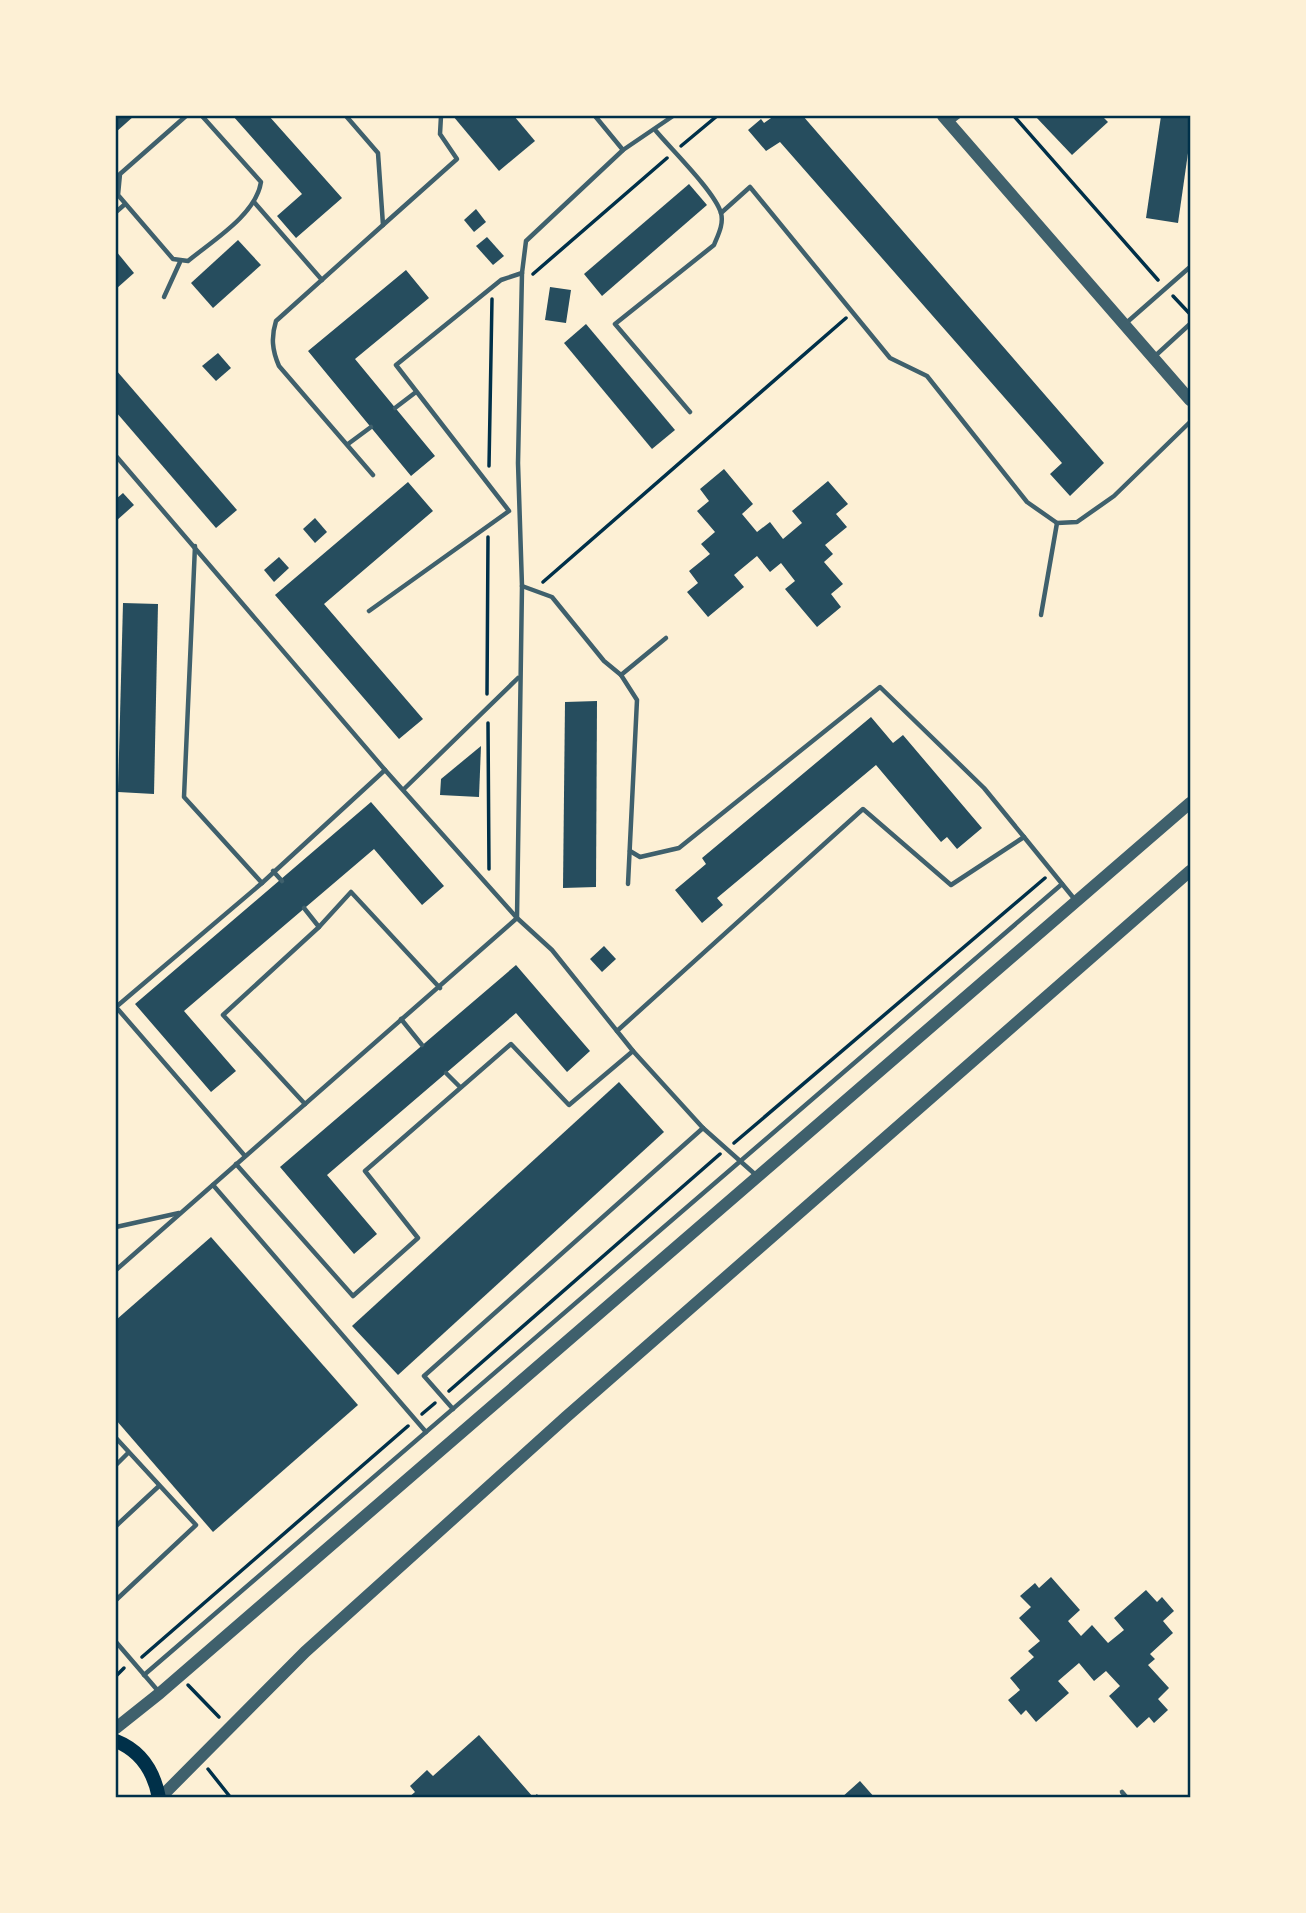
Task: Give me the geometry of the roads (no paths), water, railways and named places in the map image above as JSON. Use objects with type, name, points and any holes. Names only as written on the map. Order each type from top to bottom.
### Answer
[{"type":"main road","points":[[116,1741],[134,1751],[147,1765],[156,1781],[159,1797]]},
{"type":"street","points":[[950,118],[1191,400]]},
{"type":"street","points":[[116,1728],[180,1676],[1191,803]]},
{"type":"street","points":[[159,1797],[305,1652],[566,1417],[1191,871]]},
{"type":"lane","points":[[186,116],[120,174],[118,195],[173,259],[180,262],[188,261],[254,202],[261,182],[202,116]]},
{"type":"lane","points":[[345,116],[378,153],[383,225]]},
{"type":"lane","points":[[373,475],[279,366],[273,352],[272,333],[276,321],[457,159],[440,134],[441,116]]},
{"type":"lane","points":[[595,116],[624,150]]},
{"type":"lane","points":[[116,1270],[517,918],[518,678],[522,586],[518,508],[522,273],[526,241],[624,150],[656,131],[673,116]]},
{"type":"lane","points":[[656,131],[721,213],[721,229],[714,245],[615,324],[690,412]]},
{"type":"lane","points":[[721,213],[750,187],[890,358],[927,376],[1027,502],[1057,523],[1077,523],[1114,496],[1191,422]]},
{"type":"lane","points":[[254,202],[322,280]]},
{"type":"lane","points":[[116,212],[124,205]]},
{"type":"lane","points":[[164,297],[180,262]]},
{"type":"lane","points":[[1125,324],[1191,267]]},
{"type":"lane","points":[[509,511],[396,365],[501,280],[522,273]]},
{"type":"lane","points":[[1154,357],[1191,324]]},
{"type":"lane","points":[[395,408],[416,392]]},
{"type":"lane","points":[[348,443],[371,427]]},
{"type":"lane","points":[[116,456],[385,770],[517,918],[552,950],[634,1051],[703,1128],[738,1162],[758,1177]]},
{"type":"lane","points":[[369,611],[509,511],[518,508]]},
{"type":"lane","points":[[1041,615],[1057,523]]},
{"type":"lane","points":[[195,545],[184,797],[262,883]]},
{"type":"lane","points":[[522,586],[537,589],[552,597],[604,661],[621,675],[637,700],[628,884]]},
{"type":"lane","points":[[621,675],[666,638]]},
{"type":"lane","points":[[404,789],[518,678]]},
{"type":"lane","points":[[630,851],[640,857],[679,848],[880,687],[984,788],[1077,901]]},
{"type":"lane","points":[[245,1156],[116,1007],[262,883],[385,770]]},
{"type":"lane","points":[[617,1031],[863,809],[951,886],[1024,837]]},
{"type":"lane","points":[[273,871],[282,881]]},
{"type":"lane","points":[[144,1675],[1062,884]]},
{"type":"lane","points":[[305,1104],[223,1015],[319,928],[351,892],[440,988]]},
{"type":"lane","points":[[304,908],[319,928]]},
{"type":"lane","points":[[401,1020],[422,1045]]},
{"type":"lane","points":[[236,1164],[353,1296],[418,1238],[365,1171],[460,1087],[510,1044],[569,1105],[634,1051]]},
{"type":"lane","points":[[446,1073],[460,1087]]},
{"type":"lane","points":[[453,1409],[424,1376],[703,1128]]},
{"type":"lane","points":[[213,1185],[426,1432]]},
{"type":"lane","points":[[116,1227],[180,1213]]},
{"type":"lane","points":[[116,1438],[196,1525],[116,1600]]},
{"type":"lane","points":[[116,1465],[128,1453]]},
{"type":"lane","points":[[116,1526],[159,1486]]},
{"type":"lane","points":[[116,1642],[160,1693]]},
{"type":"lane","points":[[1122,1792],[1127,1797]]}]
